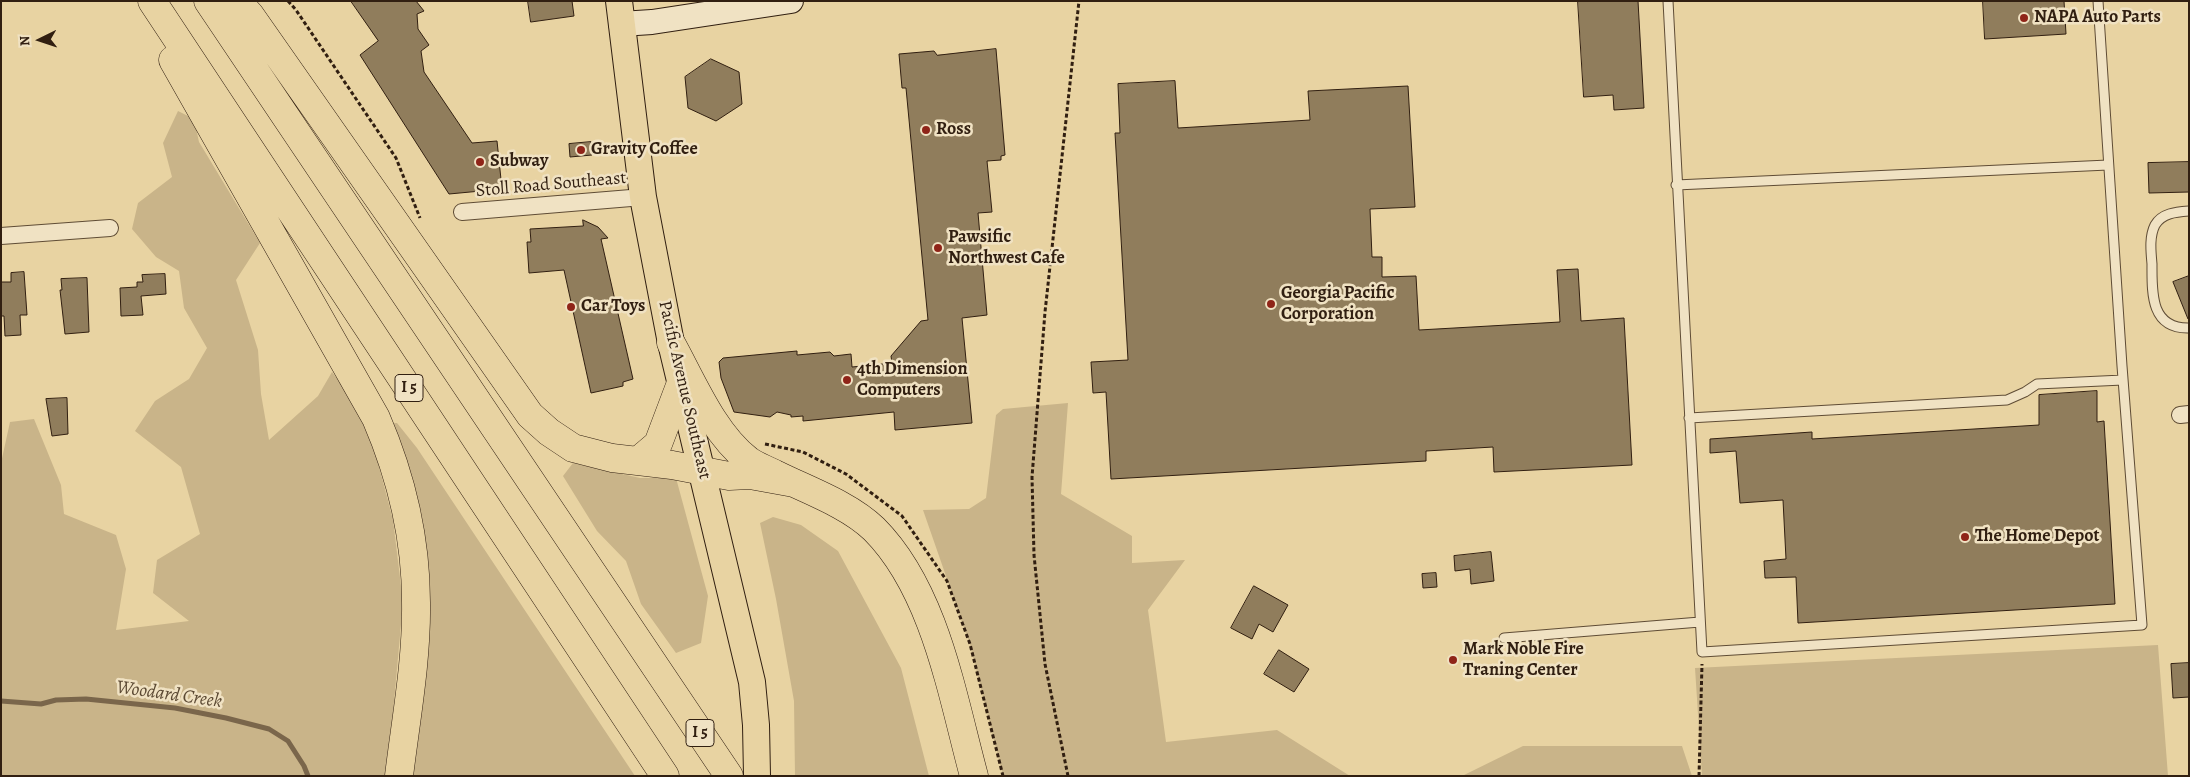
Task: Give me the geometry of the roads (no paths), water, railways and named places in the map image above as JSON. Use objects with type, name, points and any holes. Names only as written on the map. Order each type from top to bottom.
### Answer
[{"type":"highway","points":[[142,1],[192,97],[376,418],[396,471],[411,537],[416,602],[414,657],[399,776]]},
{"type":"highway","name":"I 5","points":[[152,1],[665,776]]},
{"type":"highway","name":"I 5","points":[[208,1],[729,776]]},
{"type":"highway","points":[[237,1],[250,15],[323,117],[530,414],[549,432],[573,448],[612,458],[729,476],[750,475],[794,483]]},
{"type":"highway","points":[[671,343],[718,429],[748,460],[837,504],[873,528],[894,553],[918,592],[940,653],[974,776]]},
{"type":"highway","points":[[638,461],[658,444],[681,383]]},
{"type":"main road","name":"Pacific Avenue Southeast","points":[[620,13],[643,197],[671,343],[752,682],[756,725],[756,776]]},
{"type":"street","points":[[620,13],[652,22],[791,1]]},
{"type":"street","name":"Stoll Road Southeast","points":[[462,212],[643,197]]},
{"type":"street","points":[[1,236],[110,228]]},
{"type":"lane","points":[[1668,1],[1676,185],[1702,652],[2142,624],[2123,380],[2098,1]]},
{"type":"lane","points":[[1676,185],[2108,165]]},
{"type":"lane","points":[[2189,211],[2165,215],[2155,225],[2151,240],[2152,291],[2156,308],[2169,324],[2189,328]]},
{"type":"lane","points":[[1689,418],[2007,400],[2037,384],[2123,380]]},
{"type":"lane","points":[[1504,638],[1700,622]]},
{"type":"waterway","name":"Woodard Creek","points":[[1,701],[41,704],[56,700],[86,699],[175,708],[226,718],[269,729],[288,741],[308,776]]},
{"type":"place","name":"NAPA Auto Parts","points":[[2024,18]]},
{"type":"place","name":"Ross","points":[[926,130]]},
{"type":"place","name":"Gravity Coffee","points":[[581,150]]},
{"type":"place","name":"Subway","points":[[480,162]]},
{"type":"place","name":"Pawsific Northwest Cafe","points":[[938,248]]},
{"type":"place","name":"Georgia Pacific Corporation","points":[[1271,304]]},
{"type":"place","name":"Car Toys","points":[[571,307]]},
{"type":"place","name":"4th Dimension Computers","points":[[847,380]]},
{"type":"place","name":"The Home Depot","points":[[1965,537]]},
{"type":"place","name":"Mark Noble Fire Traning Center","points":[[1453,660]]}]
